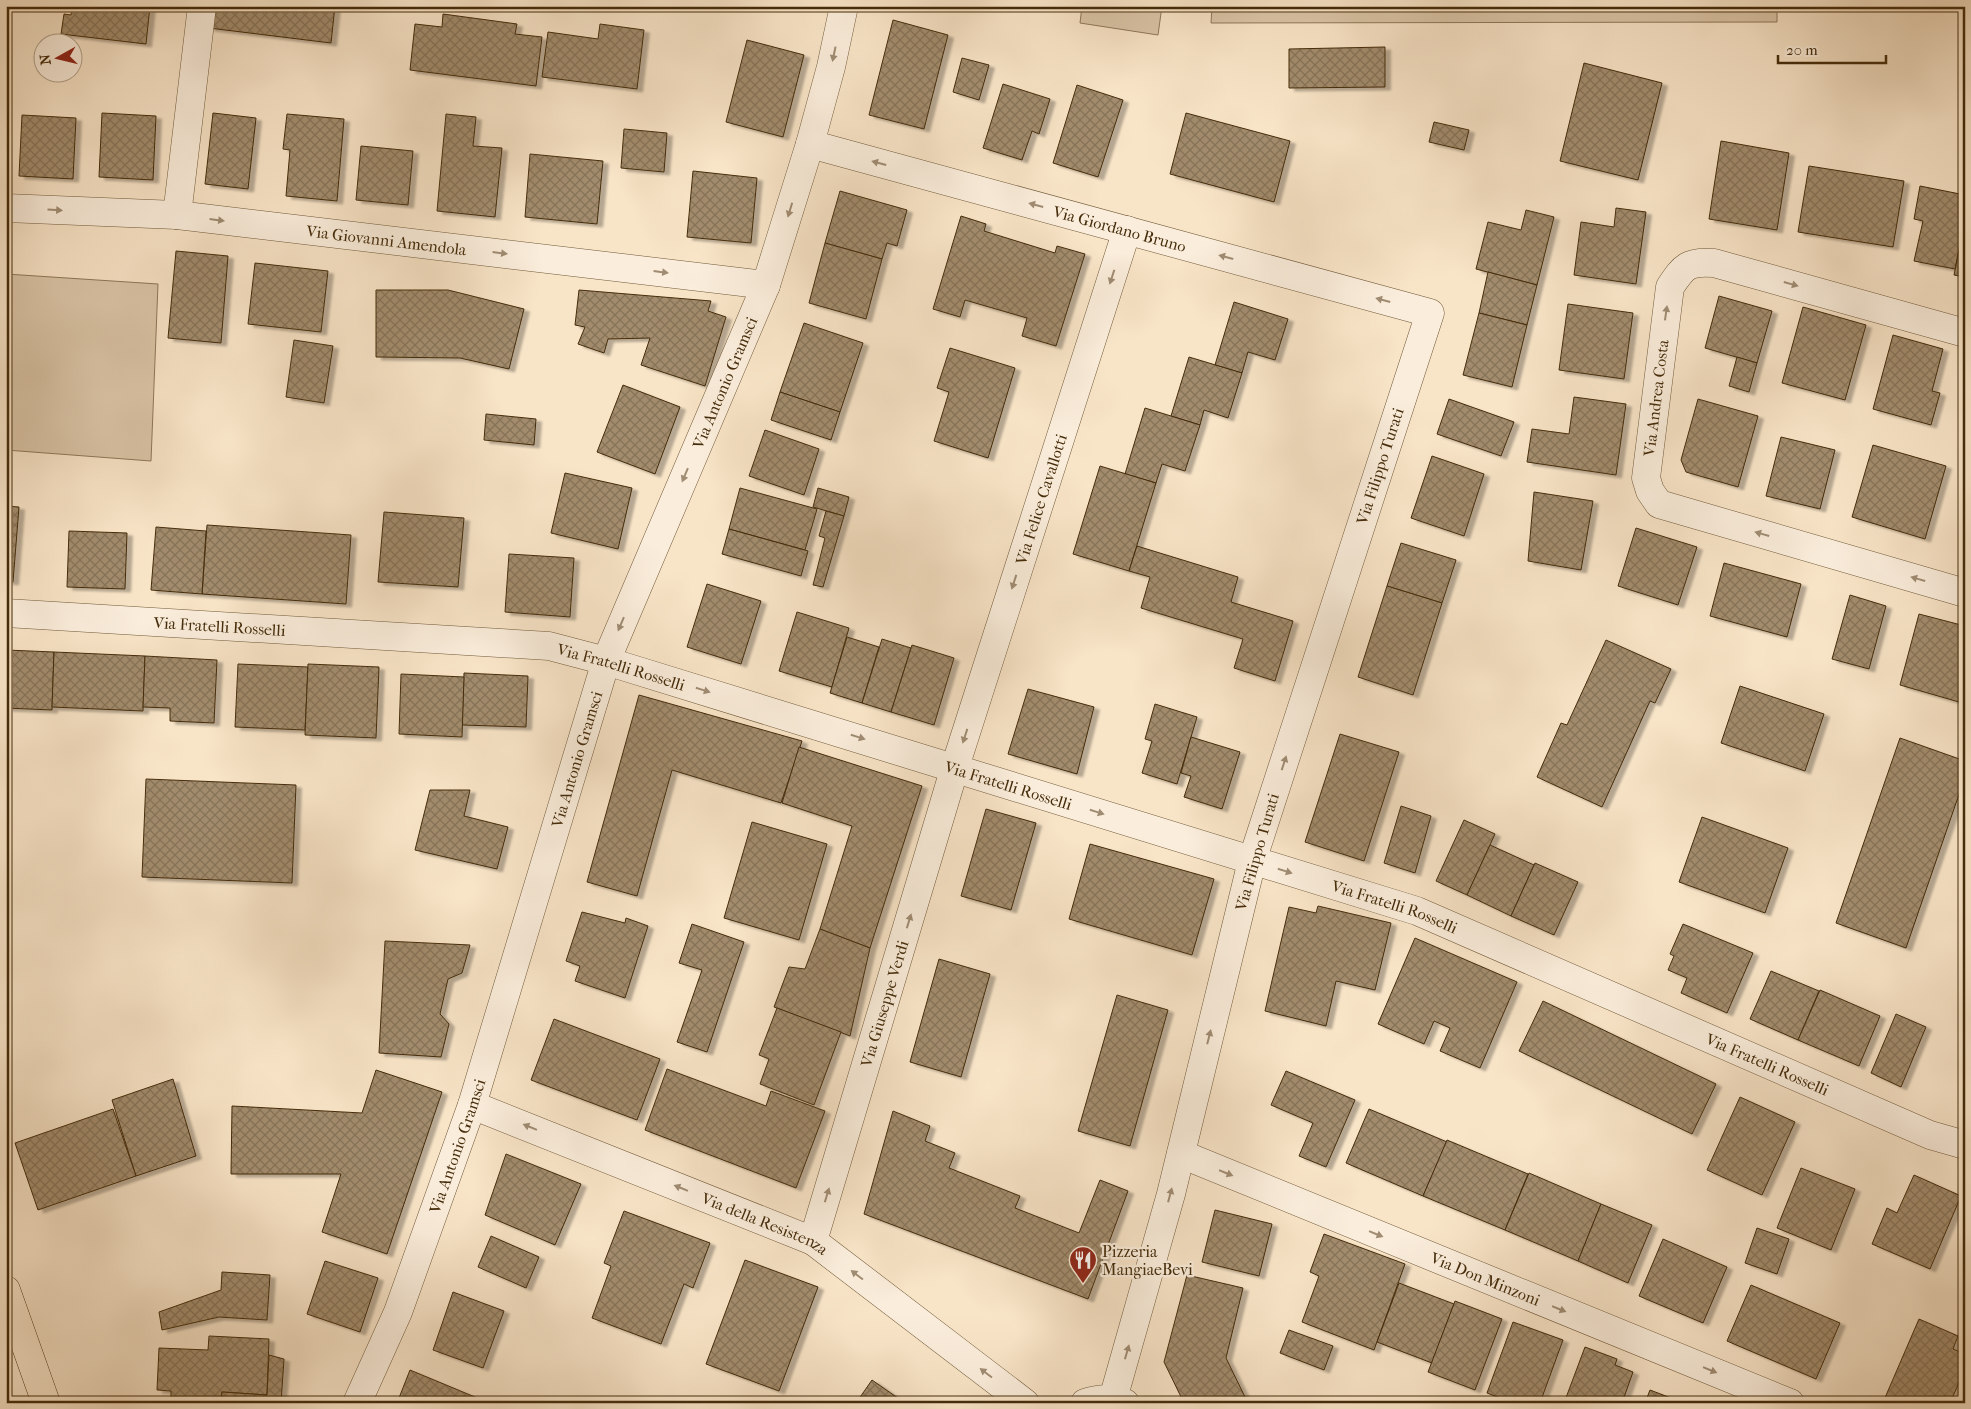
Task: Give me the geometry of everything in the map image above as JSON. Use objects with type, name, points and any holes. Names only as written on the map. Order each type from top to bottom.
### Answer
[{"type":"main road","points":[[6,1290],[46,1403]]},
{"type":"street","points":[[177,215],[202,6]]},
{"type":"street","name":"Via Antonio Gramsci","points":[[356,1403],[398,1312],[472,1105],[606,661],[766,285],[810,144],[831,67],[844,6]]},
{"type":"street","name":"Via Giordano Bruno","points":[[810,144],[1430,313]]},
{"type":"street","name":"Via Giovanni Amendola","points":[[6,208],[177,215],[766,285]]},
{"type":"street","name":"Via Felice Cavallotti","points":[[955,767],[1127,230]]},
{"type":"street","name":"Via Andrea Costa","points":[[1965,333],[1714,263],[1696,261],[1682,269],[1670,287],[1646,478],[1650,491],[1659,504],[1965,593]]},
{"type":"street","name":"Via Filippo Turati","points":[[1119,1401],[1252,861],[1430,313]]},
{"type":"street","name":"Via Fratelli Rosselli","points":[[6,614],[549,646],[606,661],[955,767],[1417,911],[1930,1135],[1965,1145]]},
{"type":"street","name":"Via Giuseppe Verdi","points":[[813,1241],[955,767]]},
{"type":"street","name":"Via della Resistenza","points":[[472,1105],[813,1241],[1024,1403]]},
{"type":"street","name":"Via Don Minzoni","points":[[1181,1154],[1790,1403]]},
{"type":"street","points":[[1085,1403],[1097,1399],[1119,1401]]},
{"type":"shaded area","points":[[1082,6],[1162,6],[1158,35],[1080,23]]},
{"type":"shaded area","points":[[1212,6],[1777,6],[1777,22],[1211,23]]},
{"type":"shaded area","points":[[6,274],[158,284],[151,461],[6,450]]},
{"type":"building","points":[[72,6],[150,6],[146,44],[82,36],[82,32],[61,32],[64,14],[71,15]]},
{"type":"building","points":[[212,6],[335,6],[331,43],[209,28]]},
{"type":"building","points":[[443,14],[517,24],[515,34],[542,37],[536,86],[410,70],[415,24],[442,27]]},
{"type":"building","points":[[893,20],[948,35],[924,129],[869,115]]},
{"type":"building","points":[[600,24],[644,30],[637,89],[542,77],[548,32],[598,39]]},
{"type":"building","points":[[747,40],[804,55],[783,137],[726,122]]},
{"type":"building","points":[[1385,47],[1385,87],[1289,88],[1289,49]]},
{"type":"building","points":[[962,58],[989,65],[979,100],[953,92]]},
{"type":"building","points":[[1584,63],[1662,83],[1638,180],[1560,161]]},
{"type":"building","points":[[1003,84],[1050,99],[1039,134],[1032,131],[1022,160],[983,148]]},
{"type":"building","points":[[1077,85],[1123,100],[1098,177],[1053,163]]},
{"type":"building","points":[[102,113],[156,116],[153,180],[99,177]]},
{"type":"building","points":[[213,113],[256,118],[248,189],[205,184]]},
{"type":"building","points":[[1186,113],[1290,141],[1274,202],[1170,174]]},
{"type":"building","points":[[287,114],[344,119],[337,201],[286,196],[290,150],[283,149]]},
{"type":"building","points":[[446,114],[476,117],[473,146],[502,148],[495,217],[437,211]]},
{"type":"building","points":[[22,115],[76,118],[73,179],[19,176]]},
{"type":"building","points":[[1434,122],[1469,130],[1464,150],[1429,142]]},
{"type":"building","points":[[624,129],[667,133],[664,172],[621,168]]},
{"type":"building","points":[[1721,141],[1789,153],[1777,230],[1709,219]]},
{"type":"building","points":[[361,146],[413,151],[408,205],[356,200]]},
{"type":"building","points":[[530,154],[603,161],[597,224],[525,217]]},
{"type":"building","points":[[1809,166],[1904,181],[1893,247],[1798,232]]},
{"type":"building","points":[[693,171],[757,178],[751,243],[687,237]]},
{"type":"building","points":[[1920,186],[1965,195],[1965,221],[1955,269],[1914,261],[1923,221],[1914,219]]},
{"type":"building","points":[[840,191],[907,210],[897,246],[887,243],[882,259],[825,243]]},
{"type":"building","points":[[1616,208],[1646,212],[1636,284],[1574,275],[1581,222],[1614,227]]},
{"type":"building","points":[[1526,210],[1554,217],[1537,285],[1476,269],[1488,222],[1521,230]]},
{"type":"building","points":[[961,216],[986,224],[984,231],[1055,253],[1057,246],[1085,254],[1056,346],[1022,336],[1027,318],[965,300],[960,317],[933,309]]},
{"type":"building","points":[[1965,221],[1965,277],[1954,275]]},
{"type":"building","points":[[825,243],[882,259],[866,319],[809,303]]},
{"type":"building","points":[[176,251],[228,256],[221,343],[168,338]]},
{"type":"building","points":[[255,263],[328,271],[321,332],[248,324]]},
{"type":"building","points":[[1488,272],[1537,285],[1527,325],[1479,313]]},
{"type":"building","points":[[376,290],[448,290],[524,309],[509,369],[460,358],[376,357]]},
{"type":"building","points":[[579,290],[711,301],[708,311],[726,317],[705,386],[641,365],[650,338],[608,339],[604,353],[578,344],[585,327],[575,325]]},
{"type":"building","points":[[1719,296],[1772,311],[1757,363],[1705,348]]},
{"type":"building","points":[[1234,302],[1288,319],[1275,360],[1248,352],[1242,373],[1215,365]]},
{"type":"building","points":[[1568,304],[1633,313],[1624,379],[1559,370]]},
{"type":"building","points":[[1803,307],[1866,325],[1845,400],[1782,383]]},
{"type":"building","points":[[1479,313],[1527,325],[1512,387],[1463,375]]},
{"type":"building","points":[[804,323],[863,343],[840,412],[780,392]]},
{"type":"building","points":[[1893,335],[1943,349],[1932,391],[1940,393],[1931,425],[1873,409]]},
{"type":"building","points":[[294,340],[333,346],[324,403],[286,397]]},
{"type":"building","points":[[950,348],[1015,368],[988,458],[934,441],[949,392],[937,388]]},
{"type":"building","points":[[1189,357],[1242,373],[1228,418],[1204,410],[1200,425],[1171,416]]},
{"type":"building","points":[[1737,357],[1757,363],[1749,392],[1729,386]]},
{"type":"building","points":[[623,385],[680,407],[655,474],[597,452]]},
{"type":"building","points":[[780,392],[840,412],[831,440],[771,420]]},
{"type":"building","points":[[1574,397],[1626,404],[1616,475],[1527,462],[1532,429],[1569,434]]},
{"type":"building","points":[[1449,399],[1514,422],[1501,456],[1437,434]]},
{"type":"building","points":[[1698,399],[1758,416],[1738,487],[1686,472],[1681,460]]},
{"type":"building","points":[[1145,408],[1200,425],[1185,471],[1162,464],[1156,483],[1125,474]]},
{"type":"building","points":[[486,414],[536,419],[534,445],[484,440]]},
{"type":"building","points":[[765,430],[819,449],[804,495],[749,476]]},
{"type":"building","points":[[1781,437],[1835,450],[1820,509],[1766,496]]},
{"type":"building","points":[[1873,445],[1946,466],[1925,539],[1852,517]]},
{"type":"building","points":[[1432,456],[1484,474],[1464,536],[1411,518]]},
{"type":"building","points":[[1100,466],[1156,483],[1129,571],[1073,554]]},
{"type":"building","points":[[565,473],[632,488],[618,549],[551,533]]},
{"type":"building","points":[[740,488],[817,509],[805,550],[729,529]]},
{"type":"building","points":[[818,488],[849,497],[844,516],[813,507]]},
{"type":"building","points":[[1534,492],[1593,501],[1581,570],[1528,561]]},
{"type":"building","points":[[6,506],[19,507],[13,582],[6,581]]},
{"type":"building","points":[[826,511],[844,516],[823,587],[813,585],[825,538],[819,536]]},
{"type":"building","points":[[384,512],[464,518],[458,587],[378,582]]},
{"type":"building","points":[[207,525],[351,535],[346,604],[202,594]]},
{"type":"building","points":[[156,527],[206,531],[202,594],[151,590]]},
{"type":"building","points":[[1636,528],[1697,547],[1678,605],[1618,586]]},
{"type":"building","points":[[729,529],[808,551],[801,576],[722,554]]},
{"type":"building","points":[[69,531],[127,533],[125,589],[67,587]]},
{"type":"building","points":[[1401,543],[1456,560],[1442,603],[1387,586]]},
{"type":"building","points":[[1137,546],[1238,577],[1231,602],[1293,621],[1275,681],[1234,668],[1243,639],[1141,608],[1150,577],[1129,571]]},
{"type":"building","points":[[509,554],[574,558],[570,617],[505,612]]},
{"type":"building","points":[[1724,563],[1801,584],[1787,637],[1710,616]]},
{"type":"building","points":[[707,584],[761,601],[741,664],[687,647]]},
{"type":"building","points":[[1387,586],[1442,603],[1413,695],[1358,677]]},
{"type":"building","points":[[1850,595],[1886,606],[1869,669],[1832,659]]},
{"type":"building","points":[[797,612],[849,628],[832,687],[779,671]]},
{"type":"building","points":[[1919,614],[1965,626],[1965,679],[1959,702],[1900,685]]},
{"type":"building","points":[[847,637],[879,647],[862,703],[830,693]]},
{"type":"building","points":[[882,639],[911,648],[891,712],[862,703]]},
{"type":"building","points":[[1606,640],[1671,669],[1655,703],[1650,701],[1602,807],[1537,777],[1561,723],[1567,725]]},
{"type":"building","points":[[912,645],[954,658],[934,725],[891,712]]},
{"type":"building","points":[[6,650],[54,652],[52,710],[6,708]]},
{"type":"building","points":[[54,652],[145,656],[143,711],[52,707]]},
{"type":"building","points":[[145,656],[217,660],[214,723],[170,721],[170,708],[143,707]]},
{"type":"building","points":[[238,664],[308,667],[305,730],[235,727]]},
{"type":"building","points":[[308,664],[379,667],[376,738],[305,735]]},
{"type":"building","points":[[464,673],[528,676],[526,727],[462,725]]},
{"type":"building","points":[[401,674],[464,677],[462,737],[399,734]]},
{"type":"building","points":[[1740,686],[1824,714],[1805,771],[1721,743]]},
{"type":"building","points":[[1028,689],[1094,707],[1077,774],[1008,754]]},
{"type":"building","points":[[639,695],[802,741],[781,803],[672,770],[637,896],[587,882]]},
{"type":"building","points":[[1155,704],[1197,717],[1177,784],[1142,773],[1152,741],[1145,739]]},
{"type":"building","points":[[1340,734],[1399,752],[1364,861],[1305,842]]},
{"type":"building","points":[[1191,737],[1240,752],[1222,809],[1184,797],[1191,776],[1181,773]]},
{"type":"building","points":[[1900,738],[1965,761],[1965,777],[1906,948],[1836,923]]},
{"type":"building","points":[[799,747],[922,786],[870,948],[820,929],[852,826],[782,803]]},
{"type":"building","points":[[146,779],[296,785],[292,883],[142,877]]},
{"type":"building","points":[[430,790],[470,790],[464,816],[508,827],[497,869],[415,850]]},
{"type":"building","points":[[1401,806],[1431,816],[1415,873],[1384,863]]},
{"type":"building","points":[[986,809],[1036,823],[1011,910],[961,896]]},
{"type":"building","points":[[1702,817],[1788,848],[1765,913],[1679,882]]},
{"type":"building","points":[[1464,820],[1495,834],[1467,895],[1436,881]]},
{"type":"building","points":[[752,822],[827,844],[799,940],[724,918]]},
{"type":"building","points":[[1090,844],[1214,879],[1192,955],[1069,919]]},
{"type":"building","points":[[1490,845],[1534,865],[1511,916],[1467,895]]},
{"type":"building","points":[[1535,863],[1578,882],[1554,935],[1511,916]]},
{"type":"building","points":[[1318,906],[1391,923],[1375,990],[1336,981],[1326,1026],[1265,1011],[1289,907],[1316,913]]},
{"type":"building","points":[[582,912],[625,923],[626,918],[648,926],[625,998],[575,981],[580,966],[566,961]]},
{"type":"building","points":[[692,924],[744,942],[707,1052],[677,1042],[702,970],[679,963]]},
{"type":"building","points":[[1683,924],[1753,953],[1727,1013],[1681,993],[1687,978],[1668,970],[1674,956],[1670,954]]},
{"type":"building","points":[[820,929],[870,948],[850,1036],[774,1007],[789,967],[805,969]]},
{"type":"building","points":[[1415,938],[1517,982],[1480,1068],[1440,1051],[1450,1028],[1434,1021],[1424,1044],[1378,1024]]},
{"type":"building","points":[[385,941],[470,945],[462,973],[448,979],[440,1014],[449,1024],[441,1057],[379,1053]]},
{"type":"building","points":[[939,959],[990,974],[961,1077],[910,1062]]},
{"type":"building","points":[[1771,971],[1819,991],[1798,1040],[1750,1019]]},
{"type":"building","points":[[1820,990],[1880,1016],[1859,1066],[1798,1040]]},
{"type":"building","points":[[1117,995],[1168,1010],[1130,1146],[1078,1131]]},
{"type":"building","points":[[1543,1001],[1716,1084],[1692,1134],[1519,1051]]},
{"type":"building","points":[[777,1008],[841,1032],[814,1105],[760,1084],[769,1059],[759,1055]]},
{"type":"building","points":[[1896,1014],[1926,1027],[1901,1087],[1871,1073]]},
{"type":"building","points":[[554,1019],[660,1059],[637,1120],[531,1080]]},
{"type":"building","points":[[667,1069],[766,1106],[771,1091],[825,1111],[796,1188],[645,1130]]},
{"type":"building","points":[[376,1070],[442,1092],[387,1254],[322,1232],[341,1174],[231,1174],[232,1106],[362,1113]]},
{"type":"building","points":[[1286,1071],[1355,1100],[1326,1167],[1299,1156],[1313,1123],[1271,1105]]},
{"type":"building","points":[[173,1079],[196,1156],[136,1176],[112,1100]]},
{"type":"building","points":[[1740,1097],[1795,1122],[1762,1195],[1707,1170]]},
{"type":"building","points":[[113,1109],[136,1176],[38,1210],[15,1143]]},
{"type":"building","points":[[1369,1109],[1447,1142],[1423,1196],[1346,1163]]},
{"type":"building","points":[[893,1111],[930,1126],[925,1141],[955,1153],[949,1168],[1020,1196],[1015,1208],[1079,1233],[1100,1180],[1128,1191],[1088,1299],[864,1214]]},
{"type":"building","points":[[1447,1140],[1528,1174],[1505,1230],[1423,1196]]},
{"type":"building","points":[[506,1154],[581,1184],[555,1245],[485,1215]]},
{"type":"building","points":[[1801,1168],[1855,1189],[1831,1250],[1777,1228]]},
{"type":"building","points":[[1529,1173],[1601,1204],[1578,1261],[1505,1230]]},
{"type":"building","points":[[1914,1175],[1961,1196],[1930,1269],[1872,1244],[1887,1208],[1897,1213]]},
{"type":"building","points":[[1601,1204],[1652,1225],[1628,1283],[1578,1261]]},
{"type":"building","points":[[1215,1210],[1272,1224],[1259,1276],[1202,1262]]},
{"type":"building","points":[[624,1211],[710,1243],[693,1288],[684,1284],[661,1344],[592,1318],[611,1266],[604,1263]]},
{"type":"building","points":[[1757,1228],[1789,1239],[1777,1274],[1745,1263]]},
{"type":"building","points":[[1324,1234],[1405,1264],[1374,1350],[1302,1322],[1319,1276],[1310,1272]]},
{"type":"building","points":[[491,1236],[539,1257],[526,1288],[478,1267]]},
{"type":"building","points":[[1663,1239],[1727,1267],[1703,1323],[1639,1296]]},
{"type":"building","points":[[745,1260],[818,1287],[779,1391],[706,1364]]},
{"type":"building","points":[[325,1261],[378,1278],[360,1332],[307,1314]]},
{"type":"building","points":[[222,1272],[270,1275],[267,1320],[219,1317],[162,1330],[159,1312],[221,1290]]},
{"type":"building","points":[[1187,1275],[1243,1288],[1226,1358],[1246,1399],[1256,1403],[1184,1403],[1164,1362]]},
{"type":"building","points":[[1399,1283],[1454,1304],[1432,1363],[1377,1342]]},
{"type":"building","points":[[1751,1285],[1840,1323],[1816,1379],[1727,1341]]},
{"type":"building","points":[[453,1292],[504,1311],[483,1368],[433,1350]]},
{"type":"building","points":[[1455,1301],[1502,1319],[1475,1390],[1428,1372]]},
{"type":"building","points":[[1919,1319],[1958,1336],[1953,1349],[1965,1354],[1965,1369],[1950,1403],[1892,1403],[1884,1400]]},
{"type":"building","points":[[1513,1322],[1563,1340],[1540,1403],[1513,1403],[1487,1393]]},
{"type":"building","points":[[1289,1330],[1333,1346],[1324,1370],[1280,1353]]},
{"type":"building","points":[[209,1336],[269,1339],[267,1395],[222,1392],[221,1403],[171,1403],[171,1391],[157,1390],[159,1348],[208,1350]]},
{"type":"building","points":[[1585,1347],[1617,1359],[1615,1365],[1633,1372],[1622,1403],[1564,1403]]},
{"type":"building","points":[[269,1355],[284,1359],[281,1403],[221,1403],[222,1392],[267,1395]]},
{"type":"building","points":[[410,1370],[487,1402],[397,1403]]},
{"type":"building","points":[[872,1380],[905,1403],[856,1403]]},
{"type":"building","points":[[1650,1390],[1684,1403],[1645,1403]]},
{"type":"place","name":"Pizzeria MangiaeBevi","points":[[1083,1284]]}]
